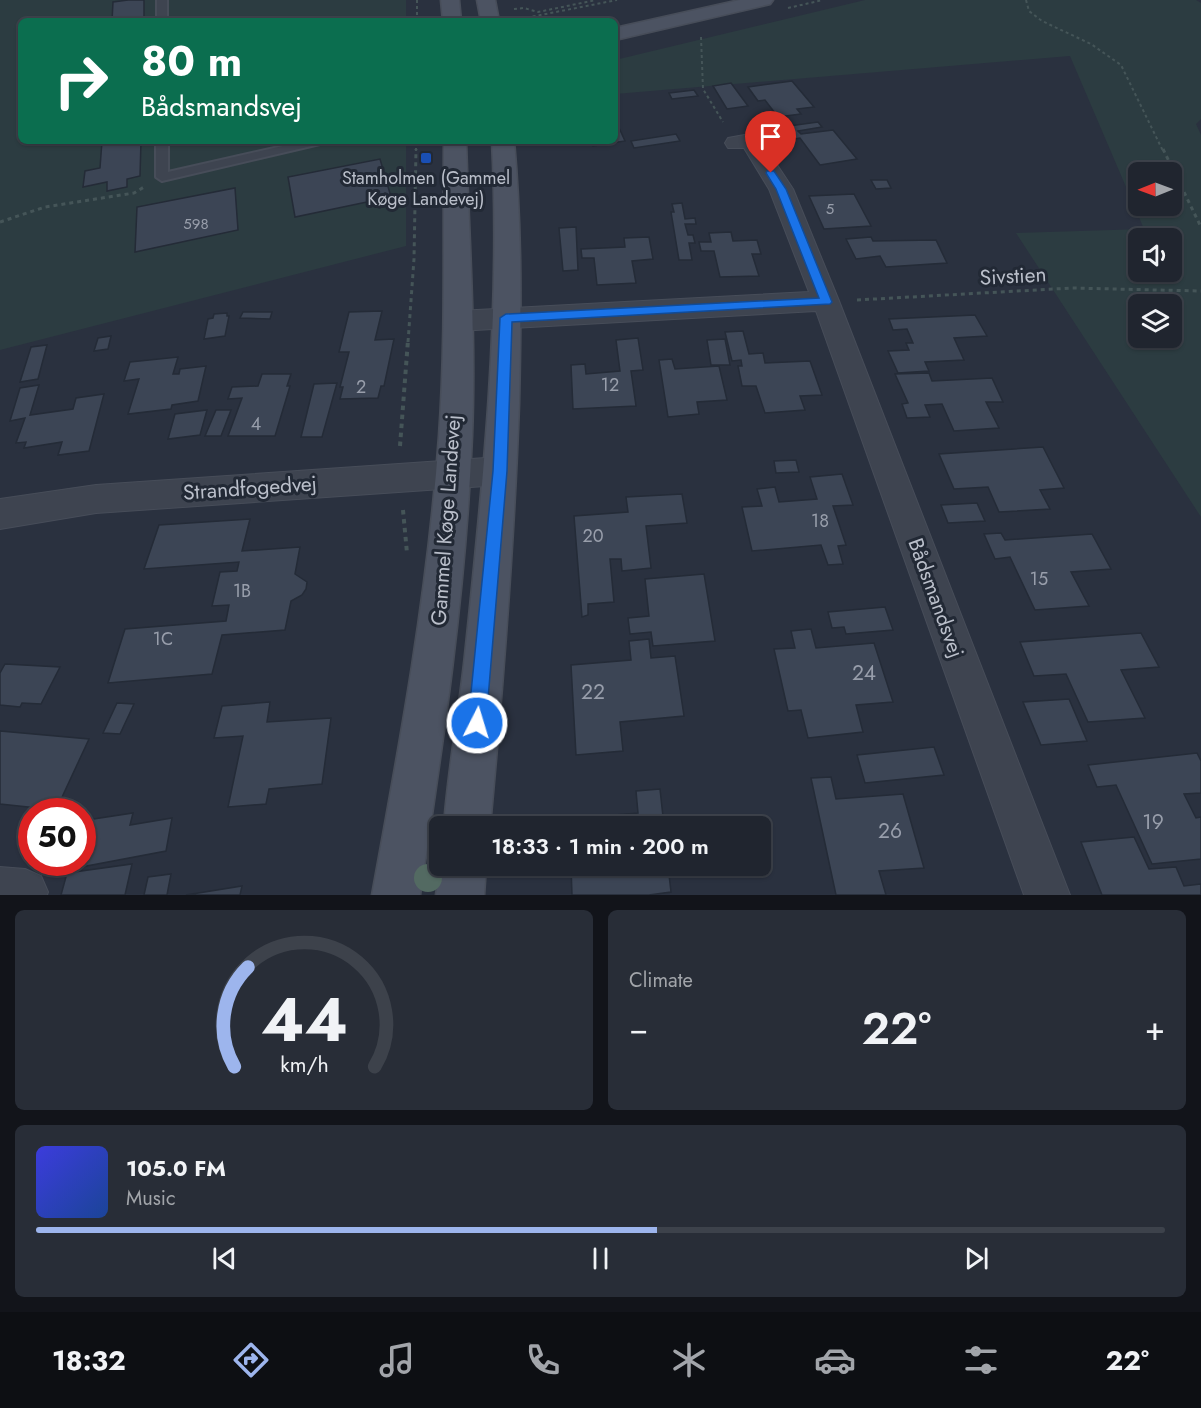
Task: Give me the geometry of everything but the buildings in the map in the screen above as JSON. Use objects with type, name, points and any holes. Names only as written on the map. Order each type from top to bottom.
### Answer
[{"type":"main road","points":[[450,0],[452,18]]},
{"type":"main road","points":[[618,23],[686,0]]},
{"type":"main road","points":[[618,25],[764,0]]},
{"type":"main road","name":"Gammel Køge Landevej","points":[[396,895],[440,618],[453,474],[458,321],[455,144]]},
{"type":"main road","points":[[468,816],[500,471],[506,318],[506,173],[503,144]]},
{"type":"main road","points":[[460,895],[462,876]]},
{"type":"street","name":"Bådsmandsvej","points":[[736,143],[750,141],[781,189],[826,302],[1047,895]]},
{"type":"street","points":[[458,321],[826,302]]},
{"type":"street","name":"Strandfogedvej","points":[[0,514],[96,499],[500,471]]},
{"type":"lane","points":[[162,0],[162,18]]},
{"type":"lane","points":[[162,144],[162,177],[307,144]]},
{"type":"path","points":[[417,0],[417,18]]},
{"type":"path","points":[[488,11],[524,8],[538,12],[596,0]]},
{"type":"path","points":[[525,18],[618,0]]},
{"type":"path","points":[[1026,0],[1029,11],[1042,21],[1092,44],[1121,65],[1201,227]]},
{"type":"path","points":[[700,34],[703,44],[703,89],[736,143]]},
{"type":"path","points":[[416,153],[426,152]]},
{"type":"path","points":[[0,222],[45,207],[134,193],[162,177]]},
{"type":"path","name":"Sivstien","points":[[826,302],[1039,289],[1167,288],[1201,291]]},
{"type":"shaded area","points":[[0,0],[406,0],[406,18],[18,18],[18,144],[406,144],[406,246],[0,350]]},
{"type":"shaded area","points":[[865,0],[1196,0],[1201,3],[1201,119],[1196,124],[1201,135],[1201,517],[1016,233],[1128,230],[1128,282],[1182,282],[1182,228],[1144,228],[1138,216],[1182,216],[1182,162],[1128,162],[1128,192],[1070,56],[618,94],[618,59]]},
{"type":"place","name":"Stamholmen (Gammel Køge Landevej)","points":[[426,158]]},
{"type":"route","points":[[477,723],[500,471],[506,318],[826,302],[781,189],[771,173]]}]
